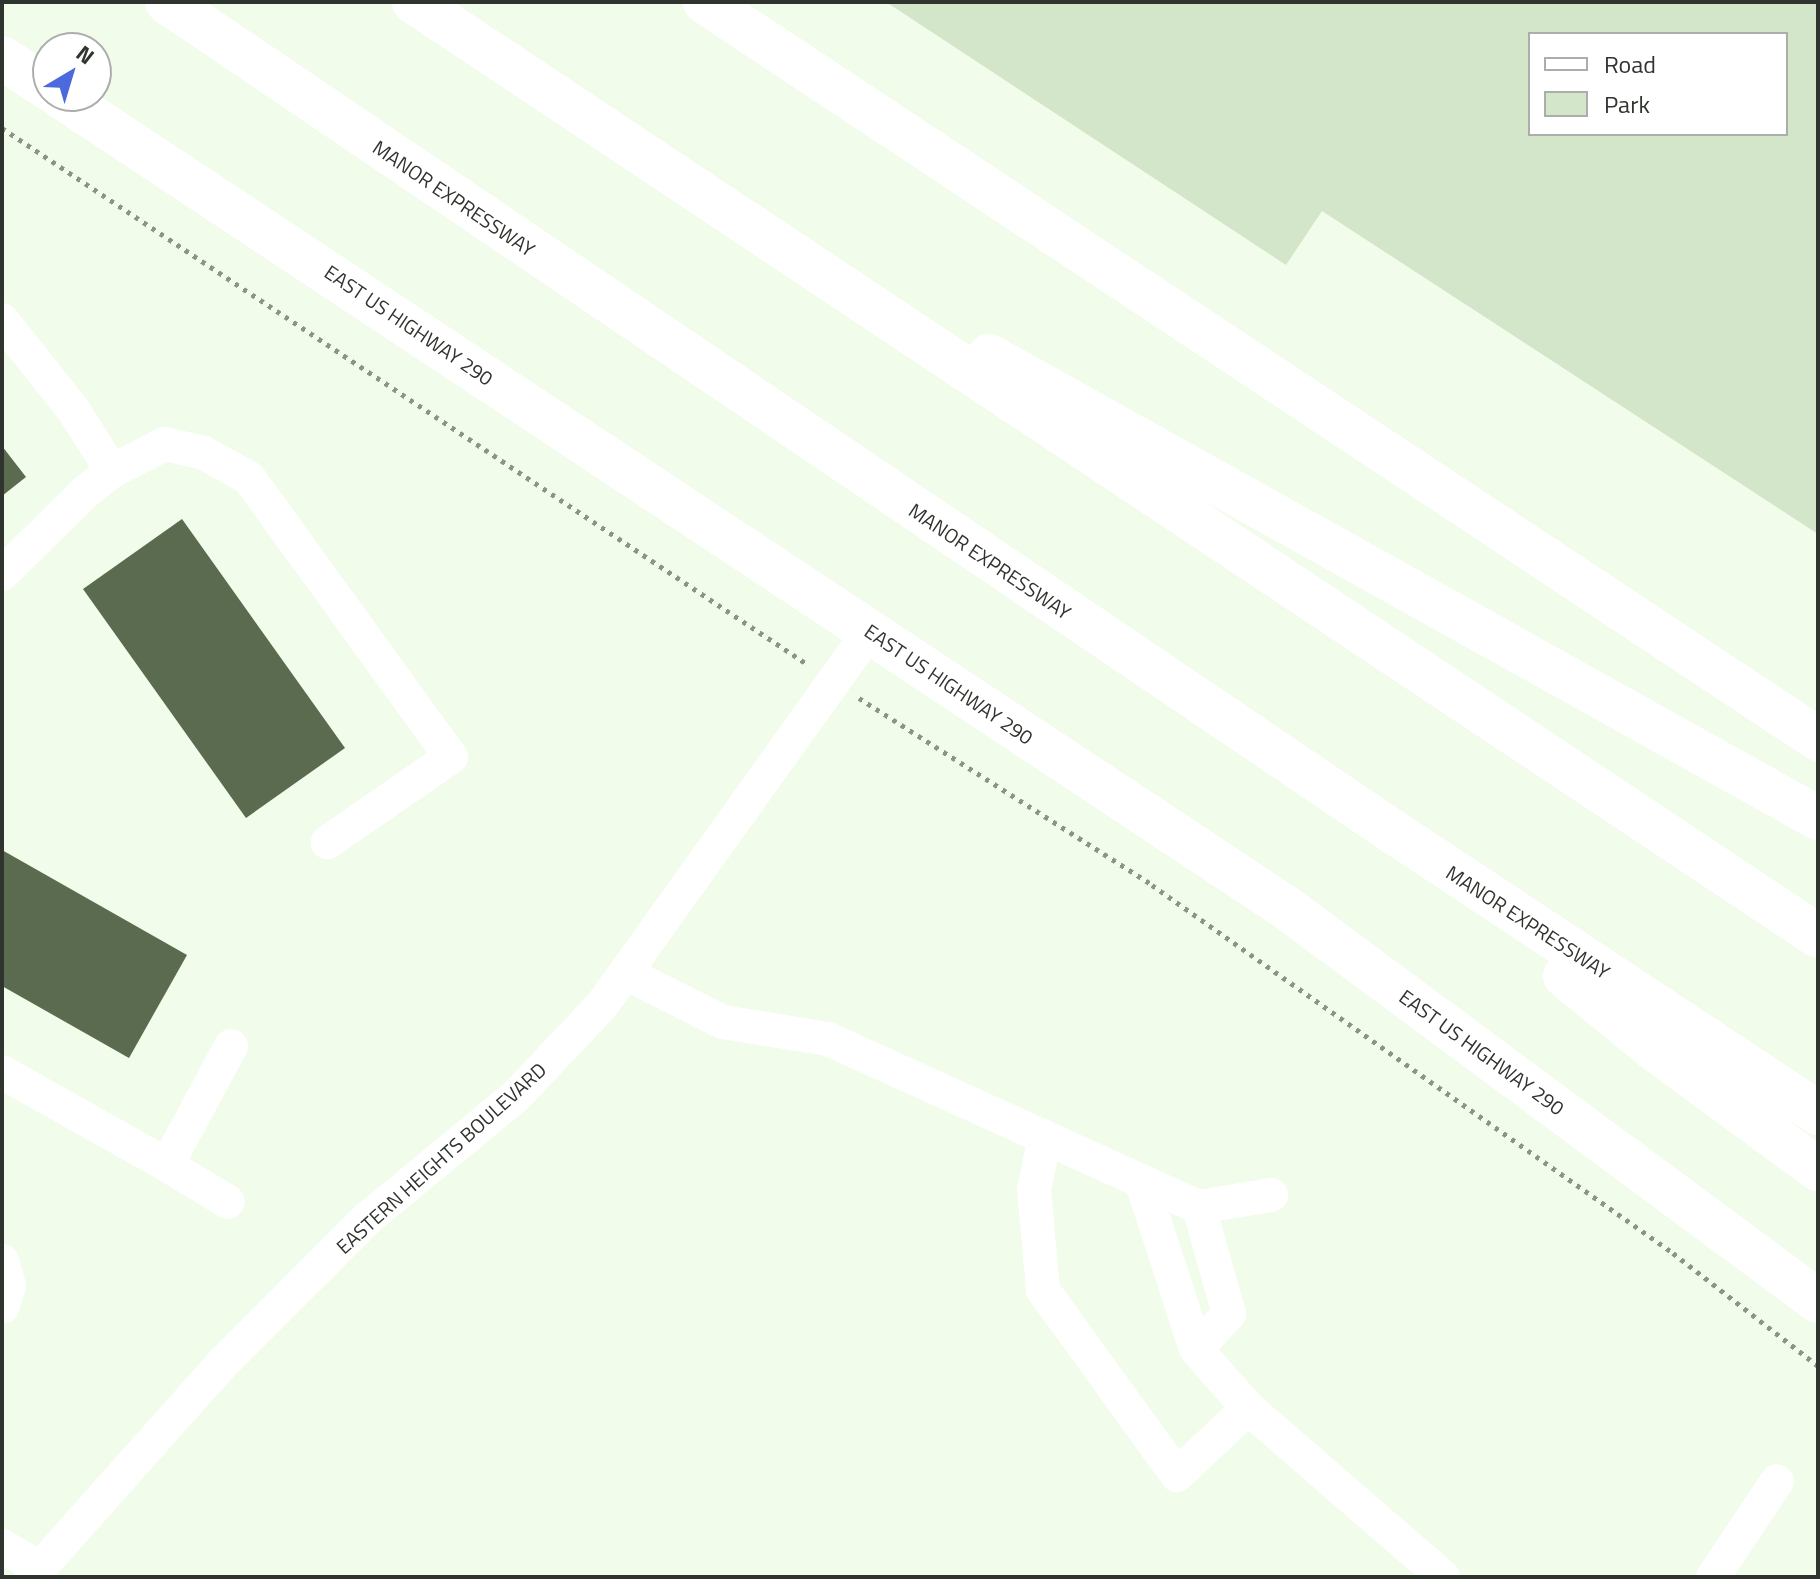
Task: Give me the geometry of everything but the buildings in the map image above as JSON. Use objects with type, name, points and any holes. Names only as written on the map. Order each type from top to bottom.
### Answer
[{"type":"main road","name":"MANOR EXPRESSWAY","points":[[167,2],[1395,833],[1818,1113]]},
{"type":"main road","points":[[414,2],[706,200],[1818,936]]},
{"type":"main road","points":[[705,2],[1818,739]]},
{"type":"main road","points":[[2,58],[32,78]]},
{"type":"main road","name":"EAST US HIGHWAY 290","points":[[84,112],[1284,906],[1818,1301]]},
{"type":"main road","points":[[706,200],[1818,818]]},
{"type":"main road","points":[[1395,833],[1653,1048],[1818,1169]]},
{"type":"street","points":[[2,320],[74,411],[112,471]]},
{"type":"street","points":[[2,574],[112,471],[165,444],[204,453],[249,478],[451,757],[328,842]]},
{"type":"street","name":"EASTERN HEIGHTS BOULEVARD","points":[[35,1572],[219,1367],[368,1218],[515,1097],[625,973],[836,684],[870,631]]},
{"type":"street","points":[[625,973],[723,1022],[828,1039],[1045,1137],[1143,1186],[1199,1207],[1271,1195]]},
{"type":"street","points":[[167,1165],[231,1046]]},
{"type":"street","points":[[2,1072],[228,1202]]},
{"type":"street","points":[[1045,1137],[1034,1189],[1043,1290],[1177,1475],[1248,1408]]},
{"type":"street","points":[[1143,1186],[1196,1349],[1248,1408],[1443,1577]]},
{"type":"street","points":[[1196,1349],[1229,1314],[1199,1207]]},
{"type":"street","points":[[2,1261],[9,1286],[2,1307]]},
{"type":"street","points":[[1713,1577],[1777,1481]]},
{"type":"street","points":[[2,1546],[35,1572]]},
{"type":"path","points":[[2,128],[836,684],[1152,885],[1661,1244],[1818,1366]]},
{"type":"green space","points":[[886,2],[1818,2],[1818,534],[1322,211],[1286,265]]}]
